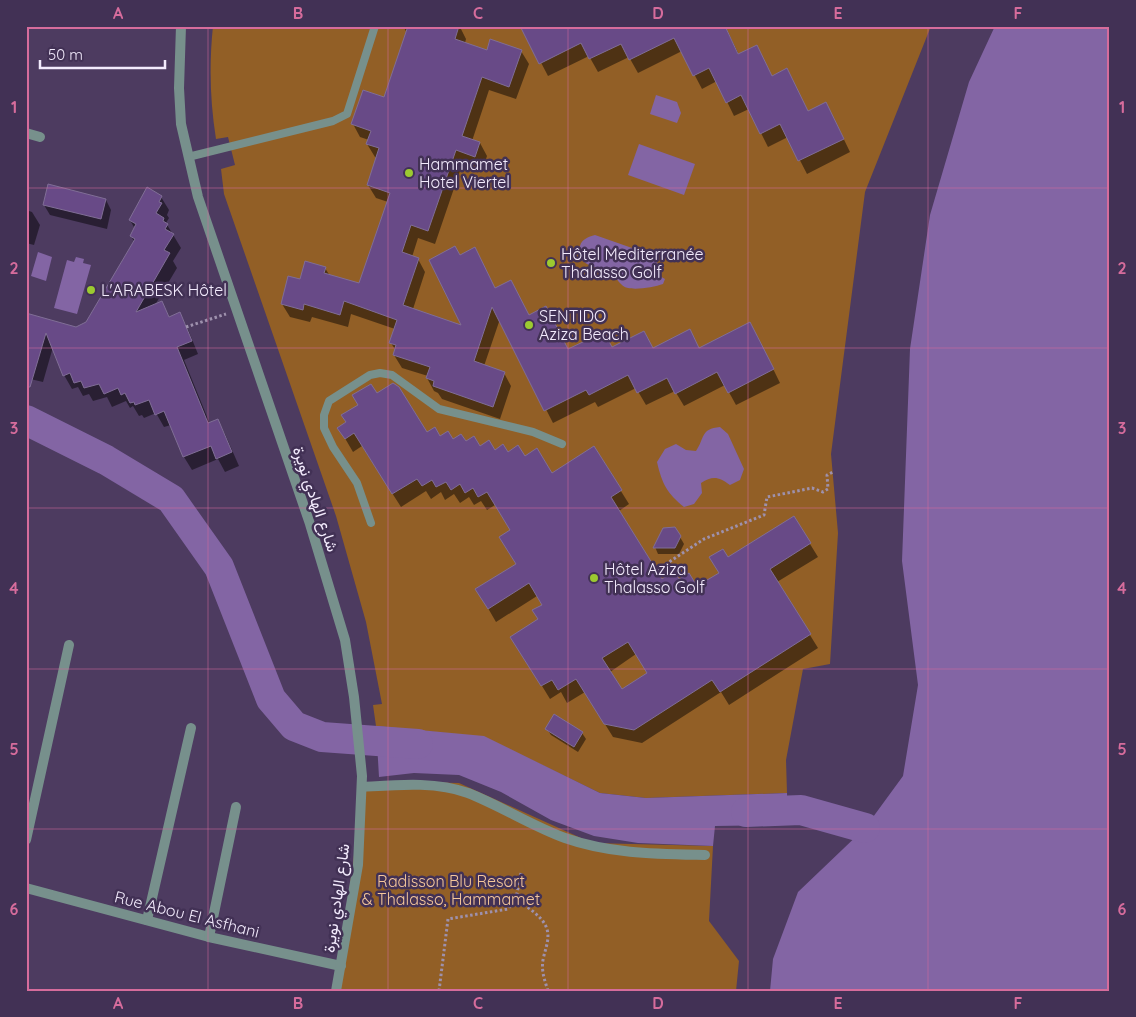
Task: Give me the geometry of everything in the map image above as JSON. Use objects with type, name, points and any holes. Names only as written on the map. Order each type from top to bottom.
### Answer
[{"type":"street","name":"شارع الهادي نويرة","points":[[181,26],[179,88],[181,124],[188,157],[201,205],[313,533],[345,640],[354,697],[362,787],[358,865],[336,991]]},
{"type":"street","points":[[26,133],[40,137]]},
{"type":"street","points":[[26,840],[69,645]]},
{"type":"street","points":[[147,920],[191,728]]},
{"type":"street","points":[[362,787],[416,784],[443,787],[466,792],[564,838],[582,844],[619,852],[705,855]]},
{"type":"street","points":[[209,937],[236,807]]},
{"type":"street","name":"Rue Abou El Asfhani","points":[[26,888],[209,937],[341,966]]},
{"type":"lane","points":[[188,157],[333,121],[346,114],[375,26]]},
{"type":"lane","points":[[371,523],[357,483],[333,447],[324,428],[324,415],[329,401],[370,375],[380,373],[392,374],[439,408],[532,432],[562,444]]},
{"type":"path","points":[[186,327],[212,319]]},
{"type":"path","points":[[657,570],[704,540],[764,515],[767,497],[812,488],[823,492],[828,489],[827,475],[833,472]]},
{"type":"path","points":[[439,991],[448,919],[508,909],[516,898],[521,873]]},
{"type":"path","points":[[516,898],[540,918],[547,929],[548,944],[542,961],[542,973],[548,991]]},
{"type":"green space","points":[[213,26],[931,26],[865,192],[831,454],[838,533],[830,664],[803,669],[786,760],[787,793],[646,798],[600,793],[484,737],[376,726],[373,705],[382,704],[366,622],[336,516],[224,194],[221,169],[235,165],[228,137],[216,139],[211,83]]},
{"type":"green space","name":"Radisson Blu Resort & Thalasso, Hammamet","points":[[414,782],[459,783],[592,843],[713,846],[709,921],[739,961],[736,991],[335,991],[363,791]]},
{"type":"shaded area","points":[[995,26],[1110,26],[1110,991],[770,991],[773,959],[798,892],[865,828],[903,776],[918,685],[902,561],[910,349],[930,215],[969,82]]},
{"type":"shaded area","points":[[656,95],[677,102],[681,113],[677,123],[650,114]]},
{"type":"shaded area","points":[[639,144],[695,164],[684,195],[628,175]]},
{"type":"shaded area","points":[[595,235],[652,255],[658,265],[658,273],[665,279],[663,284],[632,289],[621,284],[611,273],[584,262],[580,258],[580,246],[586,239]]},
{"type":"shaded area","points":[[38,252],[52,257],[46,281],[31,276]]},
{"type":"shaded area","points":[[76,257],[84,259],[83,263],[91,265],[77,314],[54,308],[67,260],[74,262]]},
{"type":"shaded area","points":[[720,427],[728,434],[744,469],[740,480],[730,485],[716,478],[705,480],[701,483],[702,493],[694,504],[684,507],[666,487],[657,462],[665,449],[676,444],[686,450],[696,451],[706,432]]},
{"type":"shaded area","points":[[376,726],[484,736],[600,793],[646,798],[787,793],[788,825],[715,826],[713,846],[638,843],[594,836],[551,820],[501,792],[459,775],[414,773],[379,777]]},
{"type":"building","points":[[408,26],[459,26],[455,39],[487,50],[490,39],[522,50],[509,87],[482,77],[462,136],[480,142],[475,157],[456,150],[428,231],[411,225],[402,252],[419,258],[403,305],[461,325],[429,260],[455,246],[460,255],[475,247],[495,288],[511,280],[529,315],[546,306],[568,349],[604,332],[612,347],[644,331],[653,348],[690,329],[699,348],[750,322],[774,369],[728,393],[717,372],[675,394],[667,378],[637,393],[628,375],[589,395],[586,390],[544,411],[492,307],[474,361],[505,372],[493,407],[433,386],[434,381],[426,378],[430,367],[393,355],[396,345],[389,343],[397,320],[344,301],[340,315],[304,304],[303,310],[281,304],[288,276],[300,279],[305,261],[326,267],[324,273],[359,283],[390,193],[367,185],[379,148],[366,144],[371,131],[351,124],[363,90],[384,97]]},
{"type":"building","points":[[520,26],[725,26],[738,54],[757,45],[772,76],[787,68],[808,111],[826,102],[844,139],[798,161],[780,124],[760,134],[741,95],[726,103],[709,68],[693,76],[674,38],[629,60],[621,44],[589,59],[581,43],[539,64]]},
{"type":"building","points":[[48,184],[106,199],[101,219],[43,205]]},
{"type":"building","points":[[147,187],[162,196],[159,202],[162,203],[156,213],[164,218],[163,221],[168,224],[165,229],[174,234],[164,250],[170,253],[136,312],[162,301],[169,317],[180,312],[192,341],[177,347],[208,423],[218,419],[232,452],[216,459],[211,446],[183,457],[164,411],[155,415],[149,400],[135,405],[134,402],[130,403],[125,393],[121,395],[118,388],[104,394],[99,384],[84,388],[81,381],[74,383],[70,373],[63,376],[46,333],[30,387],[26,387],[26,313],[76,327],[86,322],[135,239],[130,236],[136,224],[129,220]]},
{"type":"building","points":[[393,383],[399,387],[427,432],[435,427],[440,436],[448,431],[453,439],[461,434],[466,441],[474,436],[480,446],[489,440],[495,450],[503,444],[508,452],[518,445],[525,456],[537,448],[552,473],[594,446],[622,490],[611,497],[662,579],[674,571],[679,579],[689,573],[697,586],[719,573],[709,557],[723,549],[728,557],[794,516],[811,543],[770,569],[811,634],[720,692],[712,680],[634,730],[604,724],[576,679],[558,690],[552,680],[541,686],[510,637],[538,619],[532,610],[542,605],[529,583],[488,609],[475,589],[516,564],[499,537],[510,530],[487,492],[478,497],[473,488],[465,493],[460,484],[451,490],[446,482],[436,487],[432,480],[422,486],[417,479],[392,494],[354,433],[345,439],[337,428],[346,422],[341,415],[358,405],[352,395],[371,384],[377,393]],"holes":[[[628,642],[647,673],[622,689],[602,658]]]},
{"type":"building","points":[[675,527],[681,536],[675,548],[653,548],[663,528]]},
{"type":"building","points":[[554,714],[583,732],[574,747],[545,729]]},
{"type":"waterway","points":[[26,420],[106,460],[171,499],[219,567],[271,699],[294,726],[322,737],[418,744]]},
{"type":"waterway","points":[[746,812],[801,810],[865,828]]},
{"type":"place","name":"Hammamet Hotel Viertel","points":[[409,173]]},
{"type":"place","name":"Hôtel Mediterranée Thalasso Golf","points":[[551,263]]},
{"type":"place","name":"L'ARABESK Hôtel","points":[[91,290]]},
{"type":"place","name":"SENTIDO Aziza Beach","points":[[529,325]]},
{"type":"place","name":"Hôtel Aziza Thalasso Golf","points":[[594,578]]}]
